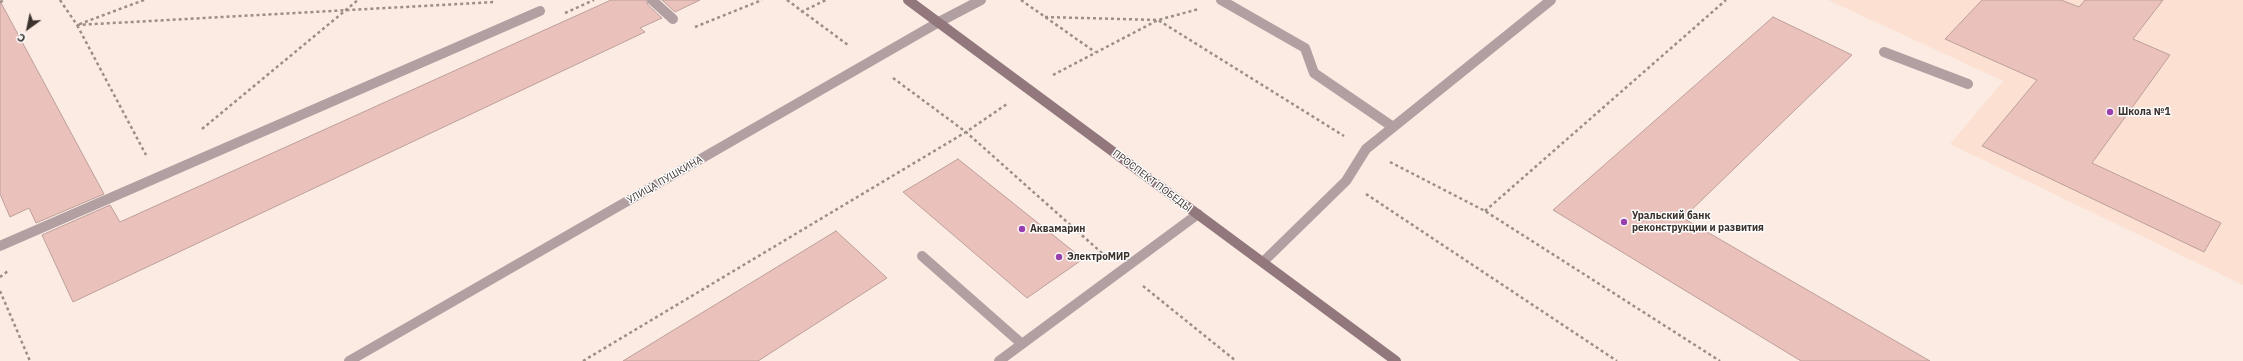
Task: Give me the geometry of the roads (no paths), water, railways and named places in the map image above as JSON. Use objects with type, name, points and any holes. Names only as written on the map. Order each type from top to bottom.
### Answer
[{"type":"main road","name":"ПРОСПЕКТ ПОБЕДЫ","points":[[908,0],[1396,361]]},
{"type":"street","points":[[652,0],[673,18]]},
{"type":"street","name":"УЛИЦА ПУШКИНА","points":[[350,361],[872,62],[938,22],[981,0]]},
{"type":"street","points":[[1263,262],[1346,181],[1366,149],[1551,0]]},
{"type":"street","points":[[1223,1],[1305,48],[1314,73],[1393,127]]},
{"type":"street","points":[[0,246],[540,11]]},
{"type":"street","points":[[1884,52],[1968,84]]},
{"type":"street","points":[[999,361],[1198,214]]},
{"type":"street","points":[[922,256],[1022,344]]},
{"type":"place","name":"Школа №1","points":[[2110,112]]},
{"type":"place","name":"Уральский банк реконструкции и развития","points":[[1624,222]]},
{"type":"place","name":"Аквамарин","points":[[1022,229]]},
{"type":"place","name":"ЭлектроМИР","points":[[1059,257]]}]
